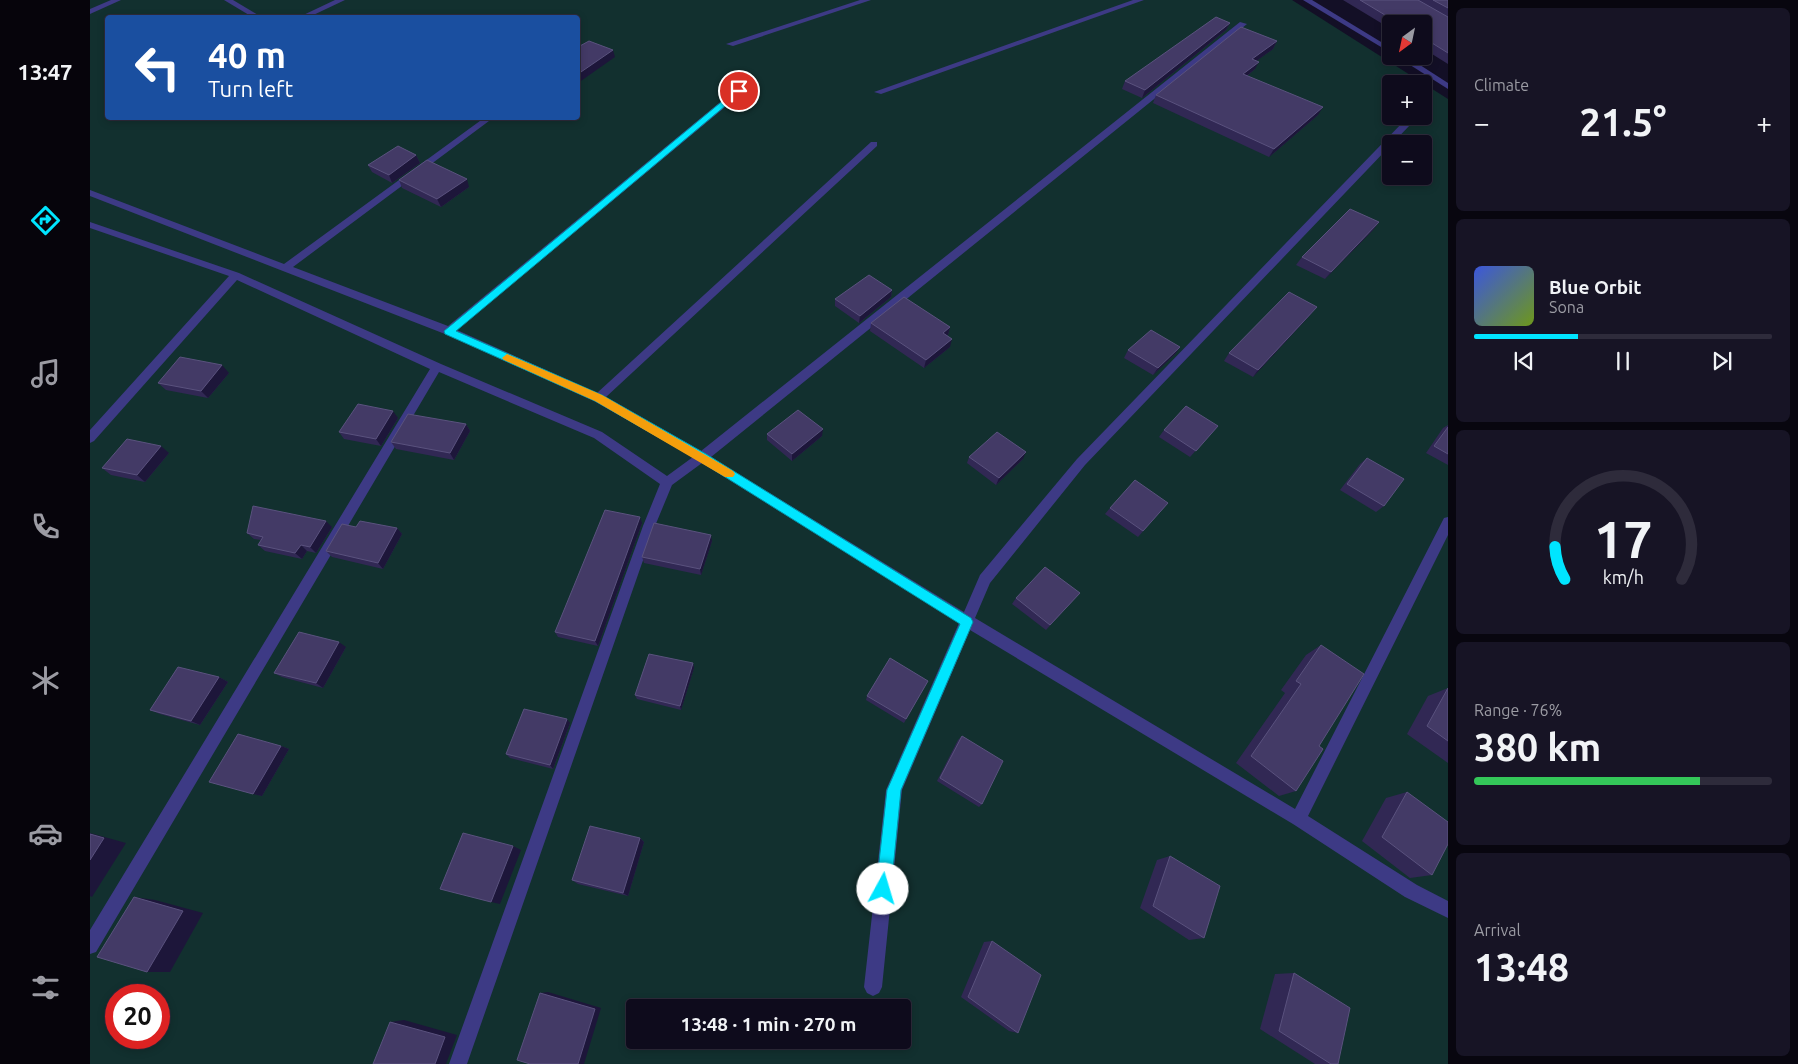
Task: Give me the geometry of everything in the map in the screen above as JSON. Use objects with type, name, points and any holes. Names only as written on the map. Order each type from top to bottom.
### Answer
[{"type":"street","points":[[90,12],[118,0]]},
{"type":"street","points":[[228,0],[255,15]]},
{"type":"street","points":[[307,15],[341,0]]},
{"type":"street","points":[[730,44],[867,0]]},
{"type":"street","points":[[878,92],[1140,0]]},
{"type":"street","points":[[1307,0],[1382,46]]},
{"type":"street","points":[[458,1064],[570,752],[648,526],[667,482],[702,457],[1243,24]]},
{"type":"street","points":[[1414,65],[1448,87]]},
{"type":"street","points":[[448,331],[739,91]]},
{"type":"street","points":[[284,269],[486,120]]},
{"type":"street","points":[[873,987],[894,790],[985,579],[1081,462],[1404,125]]},
{"type":"street","points":[[598,398],[874,144]]},
{"type":"street","points":[[90,193],[448,331],[598,398],[702,457],[967,622],[1298,819],[1411,892],[1448,910]]},
{"type":"street","points":[[90,225],[236,275],[437,367],[598,435],[667,482]]},
{"type":"street","points":[[90,438],[236,275]]},
{"type":"street","points":[[90,946],[437,367]]},
{"type":"street","points":[[1298,819],[1448,522]]},
{"type":"green space","points":[[90,0],[1292,0],[1382,57],[1382,65],[1394,65],[1410,75],[1382,75],[1382,125],[1432,125],[1432,89],[1448,99],[1448,1064],[90,1064]]},
{"type":"building","points":[[1360,0],[1418,0],[1448,17],[1448,53],[1432,43],[1432,15],[1385,15]]},
{"type":"building","points":[[1433,0],[1448,0],[1448,8]]},
{"type":"building","points":[[1216,17],[1230,23],[1145,90],[1125,81]]},
{"type":"building","points":[[1241,27],[1277,41],[1252,59],[1259,62],[1243,74],[1323,107],[1274,149],[1156,95]]},
{"type":"building","points":[[589,41],[613,50],[580,73],[580,46]]},
{"type":"building","points":[[398,146],[416,155],[389,175],[368,165]]},
{"type":"building","points":[[427,160],[467,179],[437,199],[399,180]]},
{"type":"building","points":[[1350,209],[1379,222],[1331,272],[1302,257]]},
{"type":"building","points":[[869,275],[892,290],[860,316],[835,299]]},
{"type":"building","points":[[1289,292],[1317,307],[1258,370],[1229,353]]},
{"type":"building","points":[[904,297],[950,327],[943,333],[952,339],[926,360],[871,323]]},
{"type":"building","points":[[1151,330],[1180,347],[1158,368],[1128,350]]},
{"type":"building","points":[[180,357],[222,365],[201,391],[158,383]]},
{"type":"building","points":[[358,404],[393,411],[376,439],[339,432]]},
{"type":"building","points":[[1186,406],[1218,426],[1196,451],[1164,430]]},
{"type":"building","points":[[798,410],[823,429],[792,454],[767,434]]},
{"type":"building","points":[[408,414],[466,424],[450,453],[391,442]]},
{"type":"building","points":[[1448,427],[1448,454],[1434,446]]},
{"type":"building","points":[[997,432],[1026,452],[999,478],[969,457]]},
{"type":"building","points":[[127,439],[161,446],[137,475],[102,468]]},
{"type":"building","points":[[1367,458],[1404,479],[1384,506],[1347,484]]},
{"type":"building","points":[[1135,480],[1168,503],[1143,531],[1110,508]]},
{"type":"building","points":[[253,506],[326,521],[310,547],[301,545],[295,553],[258,545],[263,537],[247,533]]},
{"type":"building","points":[[605,510],[640,517],[595,641],[555,632]]},
{"type":"building","points":[[360,521],[397,528],[378,563],[326,551],[342,524],[356,527]]},
{"type":"building","points":[[654,523],[711,535],[700,569],[642,557]]},
{"type":"building","points":[[1045,567],[1080,593],[1050,625],[1016,598]]},
{"type":"building","points":[[299,632],[339,642],[316,683],[274,673]]},
{"type":"building","points":[[1321,645],[1364,674],[1319,746],[1323,749],[1296,791],[1251,756],[1301,684],[1296,681]]},
{"type":"building","points":[[649,654],[693,663],[680,706],[635,695]]},
{"type":"building","points":[[890,658],[928,681],[906,719],[867,696]]},
{"type":"building","points":[[178,667],[219,677],[191,721],[150,710]]},
{"type":"building","points":[[1448,688],[1448,741],[1427,726]]},
{"type":"building","points":[[524,709],[567,719],[550,765],[506,754]]},
{"type":"building","points":[[238,734],[281,746],[253,794],[209,782]]},
{"type":"building","points":[[962,736],[1003,761],[982,804],[940,778]]},
{"type":"building","points":[[1407,792],[1448,822],[1448,844],[1432,875],[1382,837]]},
{"type":"building","points":[[590,826],[640,838],[623,893],[572,880]]},
{"type":"building","points":[[463,833],[513,846],[491,902],[440,889]]},
{"type":"building","points":[[90,834],[104,838],[90,860]]},
{"type":"building","points":[[1170,856],[1220,886],[1204,938],[1153,906]]},
{"type":"building","points":[[134,897],[183,911],[147,972],[97,957]]},
{"type":"building","points":[[992,941],[1041,975],[1018,1033],[968,997]]},
{"type":"building","points":[[1294,973],[1350,1008],[1338,1064],[1331,1064],[1279,1031]]},
{"type":"building","points":[[540,993],[595,1009],[578,1064],[530,1064],[517,1060]]},
{"type":"building","points":[[390,1022],[445,1037],[435,1064],[373,1064]]},
{"type":"slow traffic","points":[[507,358],[598,398],[729,474]]},
{"type":"route","points":[[739,91],[448,331],[598,398],[702,457],[967,622],[894,790],[883,889]]}]
